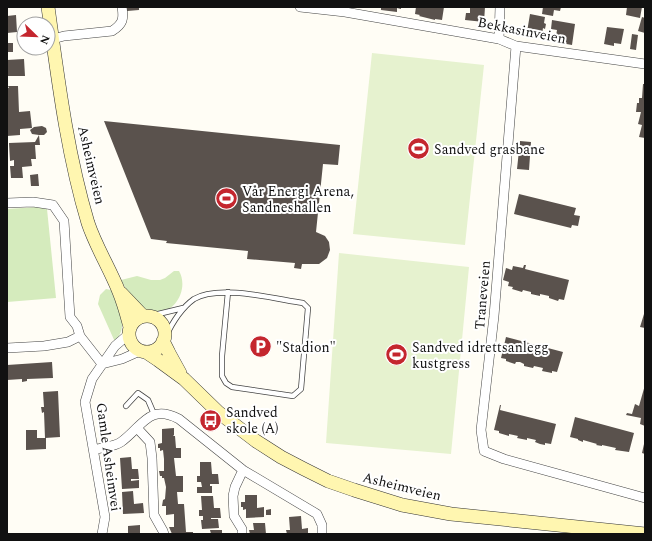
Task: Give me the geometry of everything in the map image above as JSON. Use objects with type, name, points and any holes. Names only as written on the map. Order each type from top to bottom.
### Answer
[{"type":"main road","name":"Asheimveien","points":[[56,56],[67,130],[81,198],[89,224],[119,292],[130,330]]},
{"type":"main road","name":"Asheimveien","points":[[119,292],[146,316]]},
{"type":"main road","points":[[146,316],[159,321],[165,332],[164,340],[160,347],[155,350],[143,352],[133,345],[130,340],[130,330],[137,319],[146,316]]},
{"type":"main road","name":"Asheimveien","points":[[164,340],[169,353],[184,379]]},
{"type":"main road","name":"Asheimveien","points":[[143,352],[158,360],[184,379],[218,412],[256,442],[281,458],[328,481],[376,498],[402,505],[451,514],[645,534]]},
{"type":"street","points":[[56,38],[112,31],[118,27],[124,18],[122,7]]},
{"type":"street","name":"Bekkasinveien","points":[[300,7],[345,12],[499,39],[516,46],[645,64]]},
{"type":"street","points":[[499,39],[500,7]]},
{"type":"street","name":"Traneveien","points":[[516,46],[494,316],[481,430],[484,451],[504,459],[645,498]]},
{"type":"street","points":[[7,203],[33,202],[53,205],[64,221],[70,317],[77,326],[80,336],[102,364],[143,352]]},
{"type":"street","name":"Gamle Asheimvei","points":[[102,534],[104,517],[86,402],[92,379],[115,346],[130,330]]},
{"type":"street","points":[[7,348],[44,346],[68,342],[80,336]]},
{"type":"street","points":[[94,450],[120,443],[154,414],[170,414],[179,419],[242,470],[317,514],[322,525],[322,534]]},
{"type":"street","points":[[137,428],[150,442],[154,515],[164,534]]},
{"type":"street","points":[[242,470],[233,496],[234,516],[242,529],[242,534]]},
{"type":"lane","points":[[164,340],[171,324],[183,308],[195,299],[206,295],[228,292],[303,303],[308,308],[301,389],[293,396],[232,387],[226,383],[222,376],[222,356],[228,292]]},
{"type":"lane","points":[[146,316],[183,308]]},
{"type":"lane","points":[[126,406],[138,393],[148,400],[154,414]]},
{"type":"green space","name":"Sandved grasbane","points":[[372,53],[484,65],[465,245],[353,234]]},
{"type":"green space","points":[[38,207],[47,209],[56,298],[7,302],[7,209]]},
{"type":"green space","name":"Sandved idrettsanlegg kustgress","points":[[339,253],[469,267],[451,454],[326,443]]},
{"type":"green space","points":[[174,271],[179,271],[182,279],[180,296],[176,303],[169,309],[162,312],[154,312],[145,309],[137,303],[121,280],[137,276],[151,280],[160,280]]},
{"type":"green space","points":[[106,289],[111,290],[121,316],[122,329],[115,342],[98,304],[100,295]]},
{"type":"building","points":[[127,7],[139,7],[139,10],[127,11]]},
{"type":"building","points":[[381,7],[401,7],[401,9],[397,8],[397,12],[381,10]]},
{"type":"building","points":[[416,7],[444,7],[442,20],[435,20],[415,14]]},
{"type":"building","points":[[470,7],[485,7],[484,22],[465,20],[466,13],[470,13]]},
{"type":"building","points":[[543,7],[561,7],[560,11],[554,10],[553,16],[542,14]]},
{"type":"building","points":[[627,7],[642,7],[640,18],[626,15]]},
{"type":"building","points":[[530,14],[545,17],[544,23],[546,24],[545,29],[543,28],[542,34],[527,32]]},
{"type":"building","points":[[16,15],[16,32],[7,33],[7,16]]},
{"type":"building","points":[[642,17],[645,18],[645,33],[638,31]]},
{"type":"building","points":[[552,20],[575,24],[572,45],[561,43],[562,37],[556,36],[557,30],[551,29]]},
{"type":"building","points":[[607,27],[624,29],[621,44],[614,43],[614,46],[604,44]]},
{"type":"building","points":[[632,34],[638,35],[636,50],[630,49]]},
{"type":"building","points":[[7,43],[13,43],[13,52],[7,52]]},
{"type":"building","points":[[24,59],[25,76],[7,76],[7,60]]},
{"type":"building","points":[[643,84],[645,84],[645,138],[639,137],[642,125],[638,124],[641,112],[636,112],[639,98],[642,98]]},
{"type":"building","points":[[8,86],[18,86],[19,112],[30,111],[32,128],[20,129],[20,135],[7,136]]},
{"type":"building","name":"Vår Energi Arena, Sandneshallen","points":[[104,121],[340,145],[338,165],[323,164],[316,232],[325,236],[329,242],[330,250],[327,258],[319,264],[302,264],[301,269],[294,268],[295,263],[247,259],[248,251],[166,243],[167,241],[151,239]]},
{"type":"building","points":[[42,126],[46,128],[47,132],[44,135],[32,134],[30,130],[34,127]]},
{"type":"building","points":[[39,135],[40,145],[35,145],[36,159],[31,159],[32,166],[22,167],[23,178],[11,178],[10,166],[14,166],[14,160],[10,161],[9,143],[35,142]]},
{"type":"building","points":[[520,141],[531,142],[529,170],[517,169]]},
{"type":"building","points":[[38,174],[39,186],[31,186],[30,175]]},
{"type":"building","points":[[519,194],[576,208],[574,215],[580,216],[578,226],[572,225],[571,228],[514,214]]},
{"type":"building","points":[[524,265],[526,265],[525,269],[569,280],[564,300],[559,299],[558,301],[549,298],[549,296],[531,294],[531,292],[523,290],[522,292],[508,286],[509,282],[503,280],[506,268],[512,270],[513,266],[523,268]]},
{"type":"building","points":[[645,314],[645,328],[640,327]]},
{"type":"building","points":[[506,337],[563,352],[557,372],[552,371],[552,373],[542,371],[543,368],[524,366],[524,364],[520,362],[516,362],[515,364],[501,358]]},
{"type":"building","points":[[52,362],[53,378],[27,379],[27,381],[22,382],[22,379],[7,380],[7,365]]},
{"type":"building","points":[[645,385],[645,426],[640,424],[641,418],[626,415],[627,413],[632,414],[635,404],[639,406]]},
{"type":"building","points":[[58,391],[60,437],[45,438],[44,412],[42,413],[41,407],[44,407],[43,392]]},
{"type":"building","points":[[500,405],[500,410],[556,424],[551,444],[540,444],[535,442],[536,440],[517,438],[518,436],[509,434],[509,436],[494,430]]},
{"type":"building","points":[[575,417],[634,433],[629,452],[615,450],[616,448],[596,445],[597,444],[583,440],[583,442],[570,437]]},
{"type":"building","points":[[174,428],[173,436],[175,436],[176,448],[181,448],[181,458],[174,458],[176,476],[183,476],[183,492],[177,492],[178,504],[184,504],[186,532],[193,532],[193,534],[172,534],[169,527],[174,527],[174,514],[166,515],[166,506],[162,506],[163,500],[165,499],[166,487],[164,478],[160,476],[159,471],[164,471],[164,459],[163,450],[160,451],[158,444],[162,443],[162,429]]},
{"type":"building","points":[[26,430],[37,430],[37,438],[46,438],[46,449],[26,450]]},
{"type":"building","points":[[645,444],[645,454],[642,453]]},
{"type":"building","points":[[131,457],[132,469],[138,469],[139,479],[131,479],[131,481],[139,480],[139,488],[122,489],[120,458]]},
{"type":"building","points":[[200,462],[211,462],[212,474],[218,474],[219,484],[210,484],[210,486],[212,486],[212,493],[197,493],[197,487],[202,487],[201,482],[197,482],[197,476],[200,476]]},
{"type":"building","points":[[133,491],[134,504],[143,503],[144,513],[123,514],[122,492]]},
{"type":"building","points":[[245,495],[257,495],[257,508],[264,507],[264,517],[246,518],[246,509],[243,510],[243,507],[241,507],[241,502],[245,502]]},
{"type":"building","points":[[201,496],[213,496],[214,508],[220,508],[221,518],[211,518],[218,519],[219,528],[202,529],[201,520],[203,520],[203,516],[199,516],[199,510],[202,510]]},
{"type":"building","points":[[271,509],[271,515],[266,515],[266,510]]},
{"type":"building","points":[[301,516],[302,529],[308,528],[308,534],[287,534],[286,530],[290,530],[289,517]]},
{"type":"building","points":[[253,523],[265,523],[266,534],[250,534],[249,530],[254,530]]},
{"type":"building","points":[[140,525],[140,534],[128,534],[128,526]]},
{"type":"building","points":[[210,530],[222,530],[222,534],[211,534]]},
{"type":"place","name":"Sandved grasbane","points":[[419,149]]},
{"type":"place","name":"Vår Energi Arena, Sandneshallen","points":[[227,199]]},
{"type":"place","name":"\"Stadion\"","points":[[261,347]]},
{"type":"place","name":"Sandved idrettsanlegg kustgress","points":[[396,355]]},
{"type":"place","name":"Sandved skole (A)","points":[[211,420]]}]
